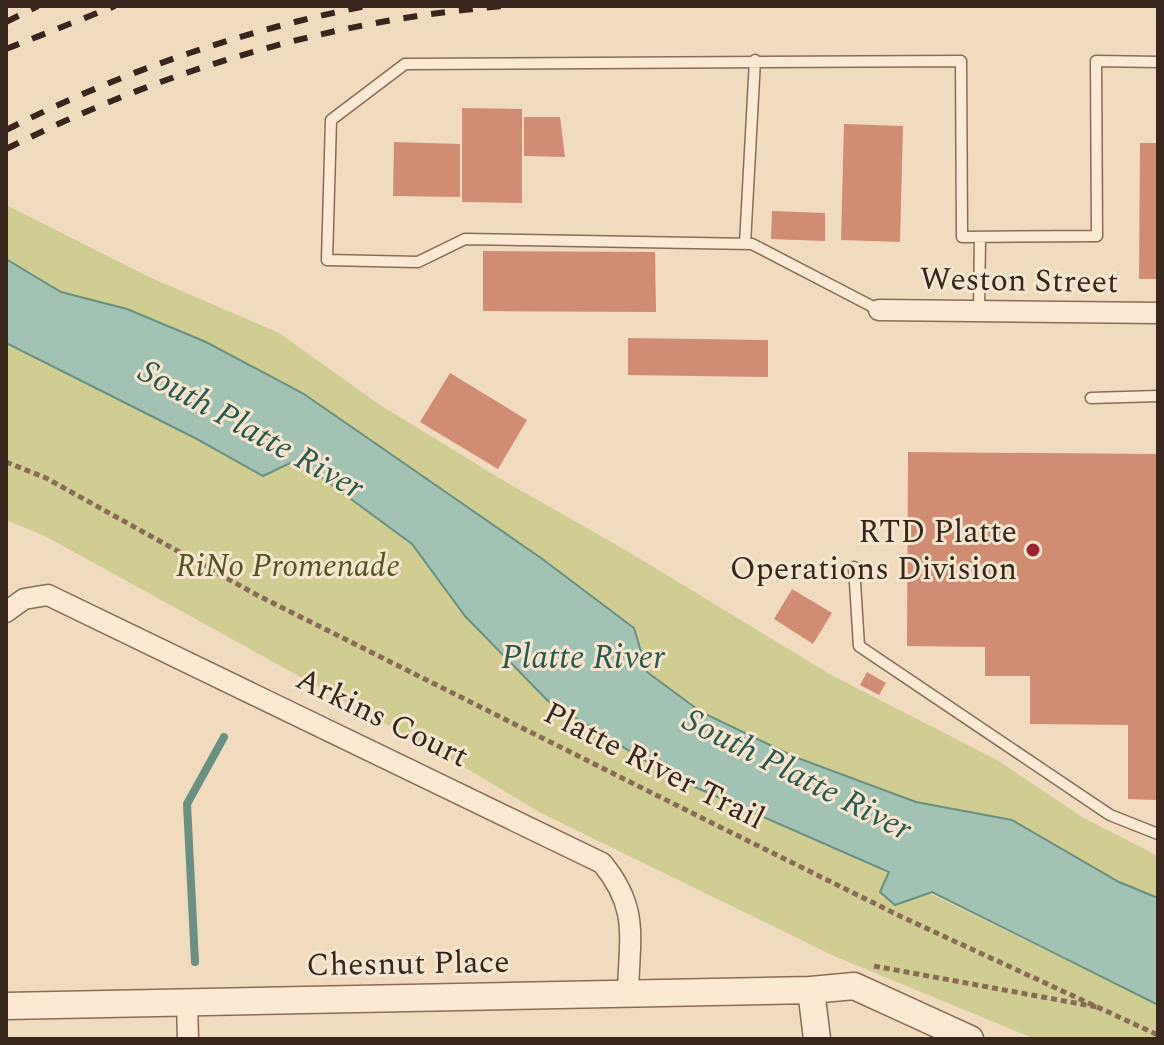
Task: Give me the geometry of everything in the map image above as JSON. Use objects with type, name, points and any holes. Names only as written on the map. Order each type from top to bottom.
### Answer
[{"type":"street","name":"Weston Street","points":[[879,310],[1158,313]]},
{"type":"street","name":"Arkins Court","points":[[6,612],[24,599],[48,595],[602,863],[621,886],[630,909],[628,994]]},
{"type":"street","name":"Chesnut Place","points":[[6,1006],[811,990],[854,986]]},
{"type":"street","points":[[854,986],[970,1039]]},
{"type":"street","points":[[811,990],[817,1039]]},
{"type":"street","points":[[187,1003],[188,1039]]},
{"type":"lane","points":[[745,244],[755,60]]},
{"type":"lane","points":[[879,310],[752,244],[465,239],[418,262],[327,260],[331,120],[405,64],[961,61],[962,237],[1097,236],[1096,61],[1158,62]]},
{"type":"lane","points":[[979,311],[980,237]]},
{"type":"lane","points":[[1091,398],[1158,396]]},
{"type":"lane","points":[[854,567],[859,646],[1110,815],[1158,834]]},
{"type":"path","name":"Platte River Trail","points":[[6,462],[46,478],[257,595],[708,821],[902,917],[1158,1035]]},
{"type":"path","points":[[854,986],[858,971],[871,965],[1107,1009]]},
{"type":"green space","points":[[6,205],[149,277],[279,333],[380,405],[506,482],[833,676],[999,761],[1084,818],[1158,856],[1158,898],[1119,882],[1013,820],[916,802],[795,757],[701,712],[647,672],[634,628],[541,558],[304,394],[206,342],[127,309],[61,292],[6,259]]},
{"type":"green space","name":"RiNo Promenade","points":[[6,343],[193,437],[262,476],[290,463],[321,477],[412,544],[465,616],[806,833],[1158,1005],[1158,1039],[1035,1039],[834,956],[541,813],[464,767],[45,536],[6,520]]},
{"type":"water","name":"Platte River","points":[[6,259],[61,292],[127,309],[206,342],[304,394],[541,558],[634,628],[647,672],[701,712],[795,757],[916,802],[1012,820],[1119,882],[1158,898],[1158,1005],[932,892],[895,905],[880,892],[889,872],[672,777],[548,701],[465,616],[412,544],[321,477],[290,463],[263,476],[193,437],[6,343]]},
{"type":"building","points":[[462,108],[522,109],[522,203],[462,202]]},
{"type":"building","points":[[524,117],[560,117],[565,157],[524,156]]},
{"type":"building","points":[[844,124],[903,126],[900,242],[841,240]]},
{"type":"building","points":[[394,142],[460,144],[460,197],[393,196]]},
{"type":"building","points":[[1140,143],[1158,143],[1158,279],[1139,279]]},
{"type":"building","points":[[772,211],[825,213],[825,241],[771,239]]},
{"type":"building","points":[[483,251],[655,252],[656,312],[483,311]]},
{"type":"building","points":[[628,338],[768,340],[768,377],[628,375]]},
{"type":"building","points":[[450,373],[527,420],[498,469],[420,422]]},
{"type":"building","name":"RTD Platte Operations Division","points":[[908,452],[1158,454],[1158,800],[1128,799],[1128,725],[1030,724],[1030,676],[985,676],[985,647],[907,646]]},
{"type":"building","points":[[792,589],[832,613],[813,644],[774,619]]},
{"type":"building","points":[[867,672],[886,683],[879,695],[860,685]]},
{"type":"waterway","points":[[195,962],[187,804],[224,737]]},
{"type":"railway","points":[[6,22],[38,6]]},
{"type":"railway","points":[[6,49],[115,6]]},
{"type":"railway","points":[[6,130],[93,90],[182,56],[273,28],[366,6]]},
{"type":"railway","points":[[6,149],[126,95],[249,53],[375,23],[505,6]]},
{"type":"place","name":"RTD Platte Operations Division","points":[[1033,550]]},
{"type":"water label","name":"South Platte River","points":[[251,430]]},
{"type":"water label","name":"South Platte River","points":[[797,775]]}]
